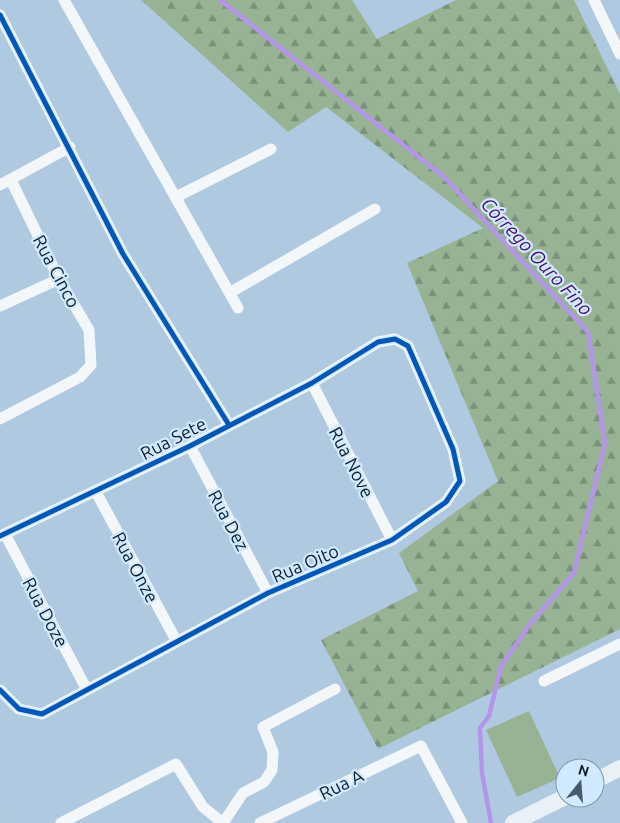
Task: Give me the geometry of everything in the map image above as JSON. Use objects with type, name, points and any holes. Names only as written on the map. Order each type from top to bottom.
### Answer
[{"type":"main road","points":[[605,776],[620,768]]},
{"type":"main road","points":[[514,823],[555,802]]},
{"type":"street","points":[[64,0],[231,292],[238,308]]},
{"type":"street","points":[[594,0],[620,54]]},
{"type":"street","points":[[0,15],[70,147],[123,254],[229,425]]},
{"type":"street","points":[[0,185],[70,147]]},
{"type":"street","points":[[176,197],[271,149]]},
{"type":"street","name":"Rua Cinco","points":[[0,418],[80,377],[91,365],[89,330],[59,279],[11,180]]},
{"type":"street","points":[[231,292],[375,209]]},
{"type":"street","points":[[0,306],[59,279]]},
{"type":"street","name":"Rua Sete","points":[[3,535],[190,446],[312,383],[378,342],[395,340],[408,346]]},
{"type":"street","name":"Rua Oito","points":[[0,690],[19,709],[42,714],[268,593],[392,540],[446,502],[460,481],[453,449],[408,346]]},
{"type":"street","name":"Rua Nove","points":[[312,383],[392,540]]},
{"type":"street","name":"Rua Dez","points":[[190,446],[268,593]]},
{"type":"street","name":"Rua Onze","points":[[96,492],[177,642]]},
{"type":"street","name":"Rua Doze","points":[[3,535],[87,690]]},
{"type":"street","points":[[544,681],[620,644]]},
{"type":"street","points":[[61,823],[176,764],[203,806],[223,823],[243,793],[264,782],[272,770],[273,752],[263,727],[335,690]]},
{"type":"street","name":"Rua A","points":[[260,823],[421,746],[462,823]]},
{"type":"path","points":[[0,810],[8,823]]},
{"type":"green space","points":[[141,0],[352,0],[377,39],[456,0],[574,0],[620,94],[620,629],[378,749],[321,640],[418,591],[399,553],[498,481],[407,263],[483,228],[326,107],[288,132]]},
{"type":"green space","points":[[529,711],[555,767],[555,780],[517,797],[486,730]]},
{"type":"waterway","name":"Córrego Ouro Fino","points":[[220,0],[444,177],[588,332],[605,443],[574,573],[530,624],[501,666],[489,716],[480,728],[482,773],[491,823]]},
{"type":"cycle path","points":[[0,15],[123,254],[229,425]]},
{"type":"cycle path","points":[[0,536],[190,446],[312,383],[378,342],[395,339],[408,346],[453,449],[460,481],[446,502],[392,540],[268,593],[42,714],[19,709],[0,690]]}]
